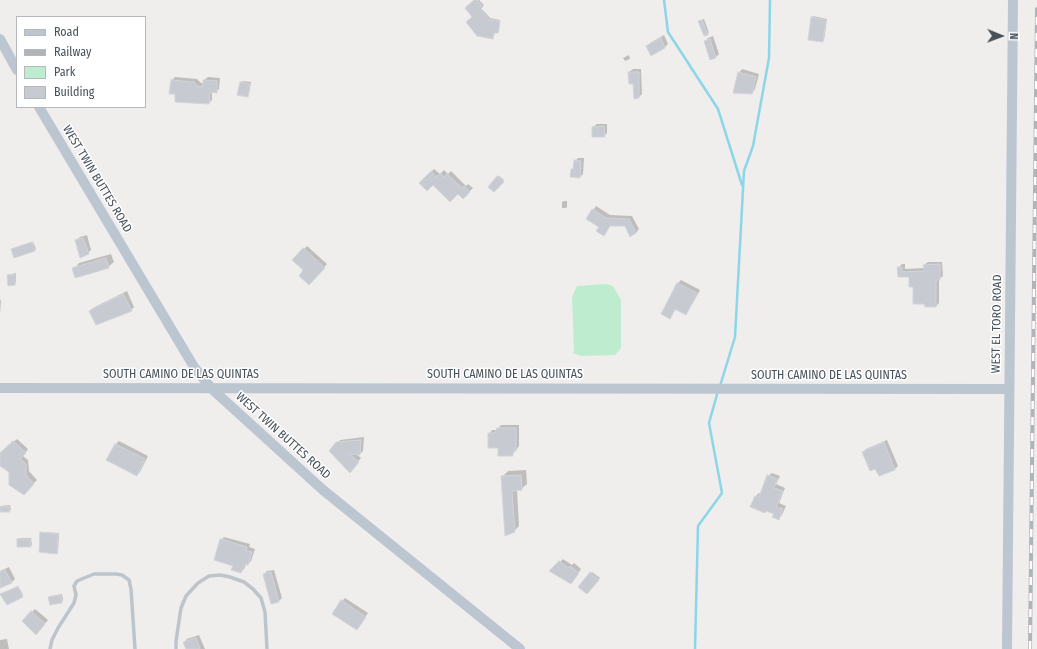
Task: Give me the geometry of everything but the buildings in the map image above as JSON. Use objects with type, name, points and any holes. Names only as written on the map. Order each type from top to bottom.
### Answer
[{"type":"street","name":"WEST EL TORO ROAD","points":[[1007,649],[1013,0]]},
{"type":"street","points":[[1,44],[16,68]]},
{"type":"street","name":"WEST TWIN BUTTES ROAD","points":[[40,108],[194,368],[212,389],[323,490],[520,649]]},
{"type":"street","name":"SOUTH CAMINO DE LAS QUINTAS","points":[[0,388],[1009,389]]},
{"type":"lane","points":[[50,649],[52,640],[58,628],[74,603],[76,595],[74,586],[77,581],[94,574],[122,575],[128,580],[131,590],[135,649]]},
{"type":"lane","points":[[176,649],[181,608],[186,596],[198,583],[209,576],[220,575],[244,582],[261,598],[265,612],[267,649]]},
{"type":"green space","points":[[606,284],[613,286],[621,300],[621,348],[615,355],[581,356],[573,353],[572,297],[577,286]]},
{"type":"waterway","points":[[664,0],[668,32],[718,109],[742,185]]},
{"type":"waterway","points":[[720,386],[735,337],[744,171],[753,146],[769,58],[770,0]]},
{"type":"waterway","points":[[695,649],[698,526],[722,493],[709,423],[718,391]]},
{"type":"railway","points":[[1030,649],[1037,9]]}]
